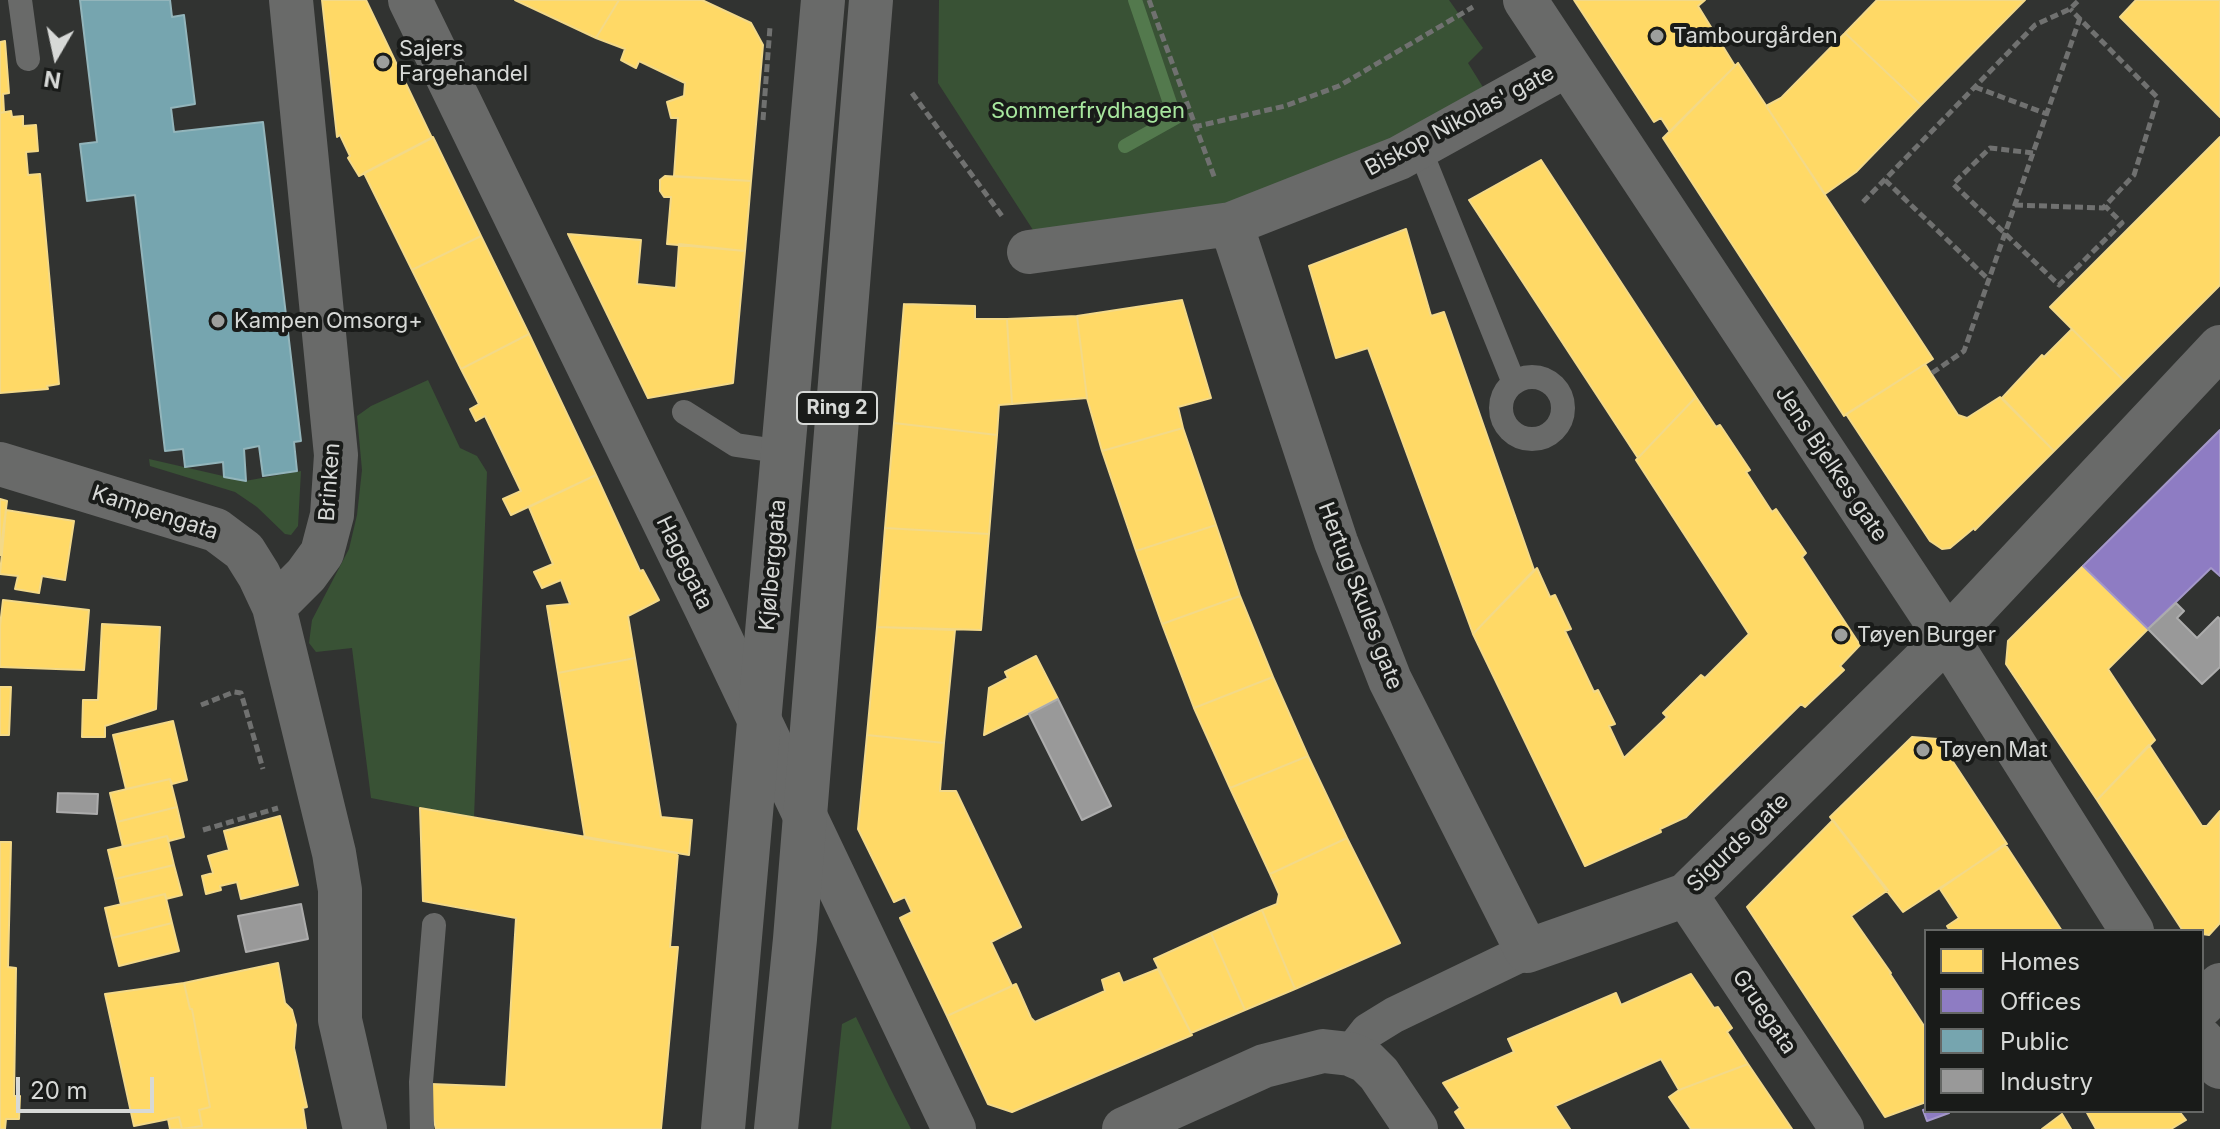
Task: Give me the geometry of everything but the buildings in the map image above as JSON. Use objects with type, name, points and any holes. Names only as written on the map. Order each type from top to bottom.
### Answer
[{"type":"street","name":"Brinken","points":[[274,607],[306,575],[322,553],[332,515],[336,455],[291,0]]},
{"type":"street","name":"Hagegata","points":[[410,0],[954,1129]]},
{"type":"street","name":"Ring 2","points":[[776,1129],[871,0]]},
{"type":"street","name":"Jens Bjelkes gate","points":[[1525,0],[1947,638],[2131,929]]},
{"type":"street","name":"Kjølberggata","points":[[723,1129],[784,452],[816,2]]},
{"type":"street","name":"Biskop Nikolas' gate","points":[[1029,252],[1231,224],[1399,158],[1567,65]]},
{"type":"street","name":"Hertug Skules gate","points":[[1231,224],[1336,542],[1390,680],[1527,951]]},
{"type":"street","name":"Sigurds gate","points":[[1350,1054],[1368,1031],[1394,1015],[1527,951],[1686,895],[1947,638],[2220,347]]},
{"type":"street","name":"Kampengata","points":[[0,464],[216,530],[244,551],[274,607]]},
{"type":"street","points":[[274,607],[334,853],[340,890],[340,1020],[365,1129]]},
{"type":"street","name":"Gruegata","points":[[1686,895],[1842,1129]]},
{"type":"street","points":[[2204,1003],[2220,985]]},
{"type":"street","points":[[2204,1043],[2220,1067]]},
{"type":"street","points":[[1124,1129],[1264,1066],[1323,1051],[1350,1054],[1366,1061],[1379,1074],[1416,1129]]},
{"type":"lane","points":[[20,0],[28,59]]},
{"type":"lane","points":[[1419,147],[1514,383]]},
{"type":"lane","points":[[684,412],[736,445],[784,452]]},
{"type":"lane","points":[[422,1129],[421,1082],[434,925]]},
{"type":"path","points":[[1149,0],[1231,224]]},
{"type":"path","points":[[1863,202],[2035,25],[2070,9],[2079,0]]},
{"type":"path","points":[[1194,127],[1285,106],[1339,86],[1473,7]]},
{"type":"path","points":[[2015,205],[2103,208],[2134,175],[2158,98],[2070,9]]},
{"type":"path","points":[[1932,373],[1964,351],[2080,18]]},
{"type":"path","points":[[1975,87],[2047,114]]},
{"type":"path","points":[[912,93],[1029,252]]},
{"type":"path","points":[[2033,153],[1990,148],[1953,184],[2059,285],[2122,223],[2105,206]]},
{"type":"path","points":[[1885,180],[1989,280]]},
{"type":"path","points":[[201,705],[234,692],[241,693],[262,767]]},
{"type":"path","points":[[203,830],[283,807]]},
{"type":"green space","name":"Sommerfrydhagen","points":[[939,0],[1449,0],[1483,48],[1468,63],[1486,92],[1385,145],[1228,205],[1033,230],[938,83]]},
{"type":"green space","points":[[428,380],[460,448],[477,456],[487,472],[474,818],[371,798],[352,648],[316,652],[309,643],[312,620],[349,549],[357,515],[362,470],[357,416],[371,406]]},
{"type":"green space","points":[[149,459],[245,481],[301,471],[298,526],[291,535],[285,534],[257,507],[235,492],[150,466]]},
{"type":"green space","points":[[856,1017],[911,1129],[831,1129],[842,1024]]},
{"type":"waterway","points":[[1125,146],[1175,118],[1135,0]]},
{"type":"place","name":"Tambourgården","points":[[1657,36]]},
{"type":"place","name":"Sajers Fargehandel","points":[[383,62]]},
{"type":"place","name":"Kampen Omsorg+","points":[[218,321]]},
{"type":"place","name":"Tøyen Burger","points":[[1841,635]]},
{"type":"place","name":"Tøyen Mat","points":[[1923,750]]}]
